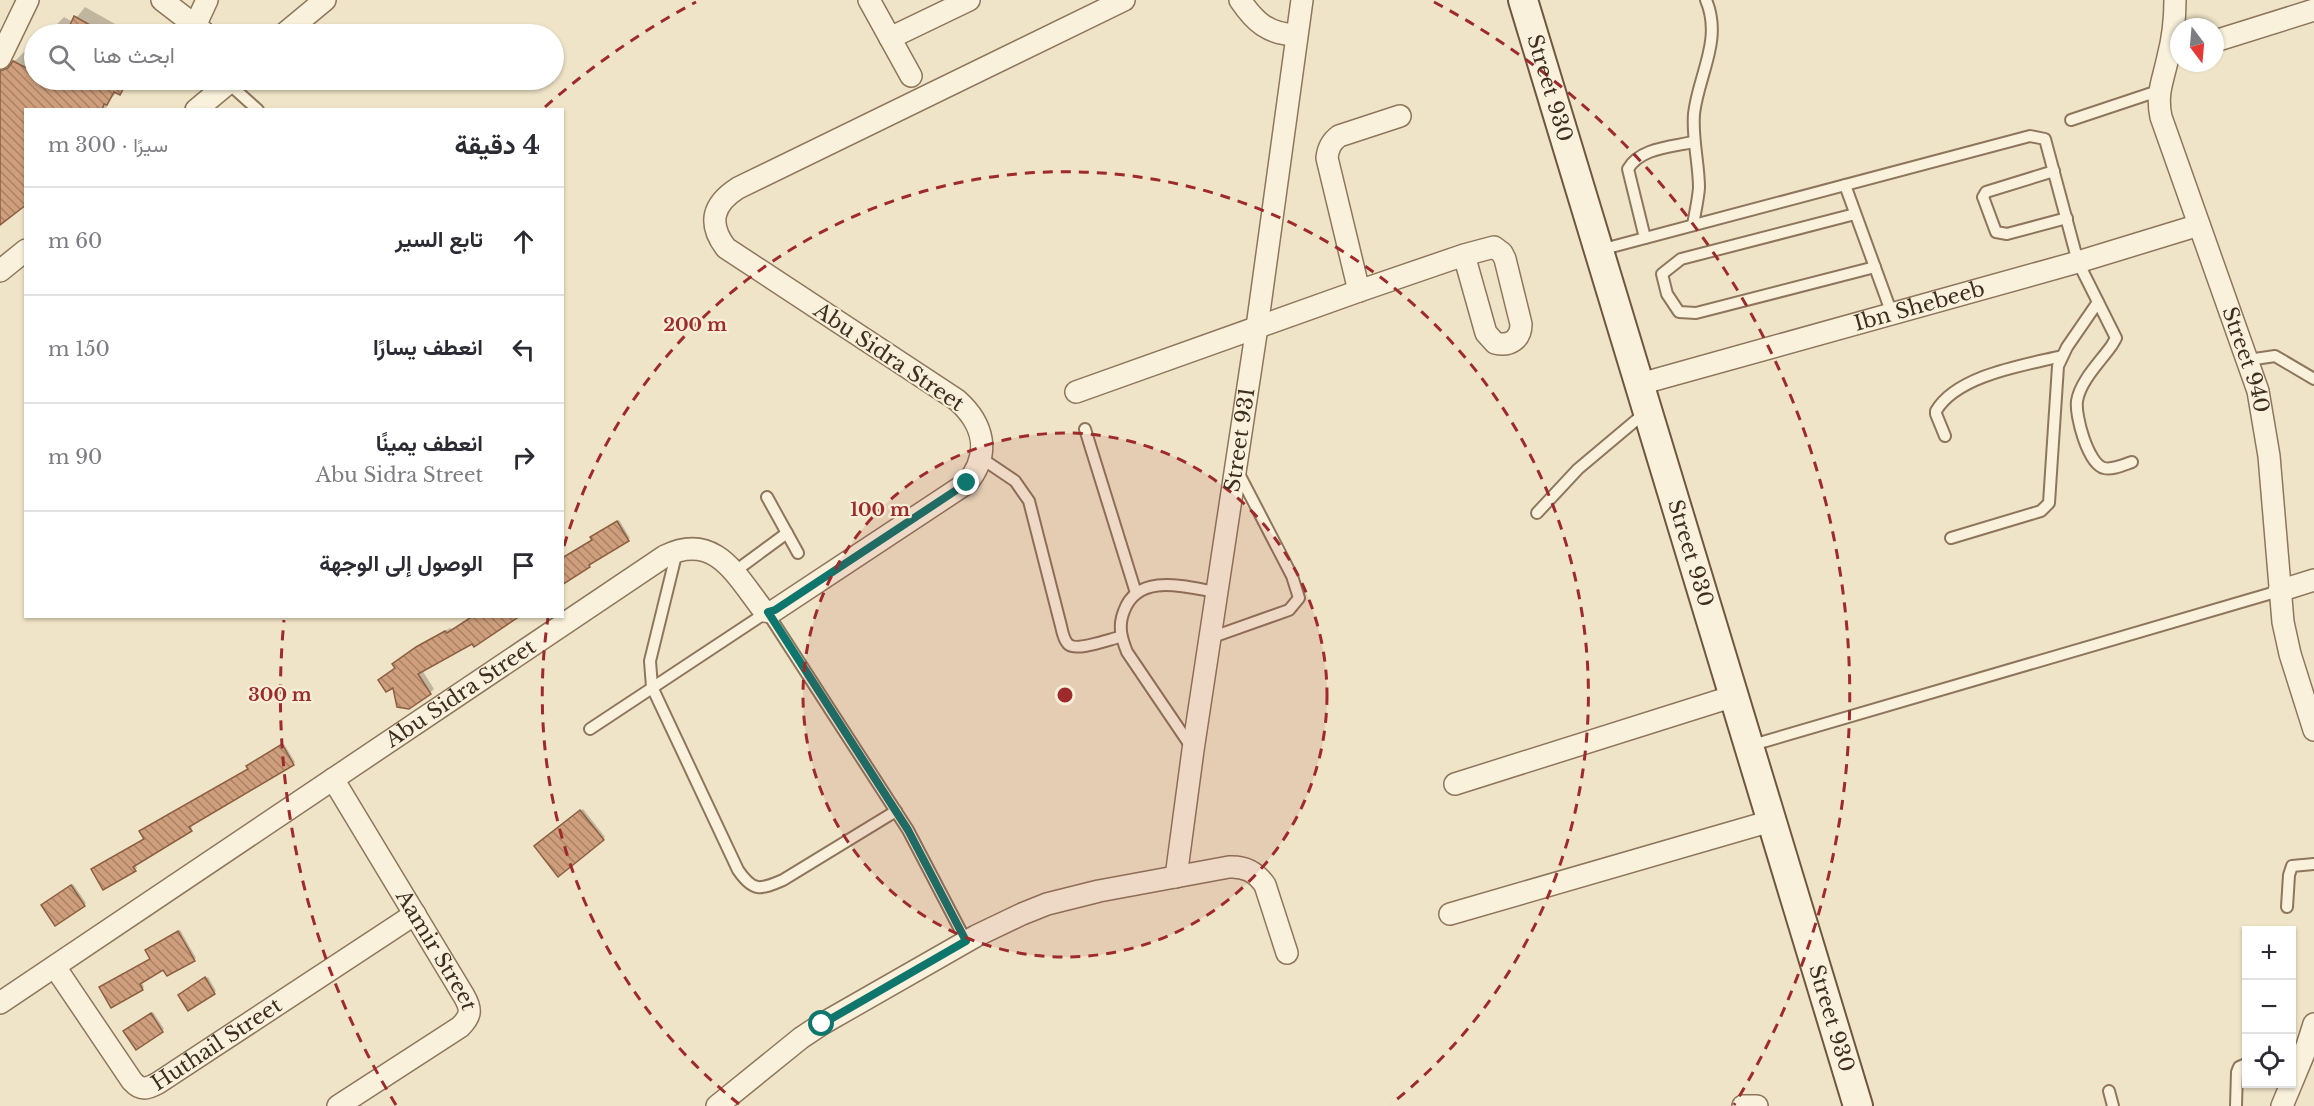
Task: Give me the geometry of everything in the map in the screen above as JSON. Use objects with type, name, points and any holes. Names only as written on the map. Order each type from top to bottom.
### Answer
[{"type":"street","points":[[0,58],[28,0]]},
{"type":"street","points":[[162,0],[192,24]]},
{"type":"street","points":[[201,24],[207,0]]},
{"type":"street","points":[[296,24],[325,0]]},
{"type":"street","points":[[869,0],[912,76]]},
{"type":"street","points":[[890,38],[969,0]]},
{"type":"street","name":"Abu Sidra Street","points":[[981,458],[981,438],[969,410],[726,248],[716,230],[715,216],[718,206],[724,196],[738,188],[1094,6],[1124,0]]},
{"type":"street","points":[[1240,0],[1255,21],[1263,27],[1283,34],[1296,35]]},
{"type":"street","name":"Street 931","points":[[1176,877],[1209,638],[1257,327],[1302,0]]},
{"type":"street","name":"Street 930","points":[[1523,0],[1858,1106]]},
{"type":"street","name":"Street 940","points":[[2175,0],[2175,18]]},
{"type":"street","points":[[2224,38],[2314,10]]},
{"type":"street","name":"Street 940","points":[[2170,63],[2158,91],[2161,117],[2258,391],[2265,423],[2279,591],[2290,654],[2314,730]]},
{"type":"street","points":[[198,108],[219,90]]},
{"type":"street","points":[[1359,291],[1327,158],[1328,152],[1330,145],[1339,136],[1400,116]]},
{"type":"street","name":"Ibn Shebeeb","points":[[1644,397],[1892,314],[2078,262],[2199,225]]},
{"type":"street","points":[[0,271],[24,252]]},
{"type":"street","points":[[1076,392],[1464,255]]},
{"type":"street","points":[[677,550],[705,550],[721,558],[764,611],[775,610],[959,490],[973,476],[981,458]]},
{"type":"street","name":"Abu Sidra Street","points":[[0,1003],[677,550]]},
{"type":"street","points":[[2279,591],[2314,580]]},
{"type":"street","points":[[1455,784],[1734,696]]},
{"type":"street","name":"Aamir Street","points":[[333,779],[469,1005],[470,1012],[468,1019],[460,1027],[338,1106]]},
{"type":"street","points":[[1450,914],[1771,821]]},
{"type":"street","points":[[717,1106],[815,1029],[966,941],[1047,904],[1099,891],[1237,866],[1253,871],[1265,885],[1287,953]]},
{"type":"street","name":"Huthail Street","points":[[55,967],[132,1081],[137,1087],[143,1089],[158,1083],[415,914]]},
{"type":"street","points":[[2296,1070],[2314,1023]]},
{"type":"street","points":[[2282,1106],[2289,1088]]},
{"type":"street","points":[[1743,1106],[1757,1106]]},
{"type":"lane","points":[[1694,225],[1699,188],[1693,142],[1694,112],[1706,70],[1712,34],[1706,0]]},
{"type":"lane","points":[[239,90],[256,108]]},
{"type":"lane","points":[[2071,120],[2158,91]]},
{"type":"lane","points":[[1599,250],[2030,136],[2045,139],[2078,262],[2116,338],[2082,387],[2077,400],[2079,423],[2096,464],[2103,468],[2111,468],[2132,462]]},
{"type":"lane","points":[[1646,238],[1628,169],[1632,161],[1647,152],[1693,142]]},
{"type":"lane","points":[[2054,171],[1986,192],[1983,197],[1996,232],[2007,234],[2067,218]]},
{"type":"lane","points":[[1845,185],[1892,314]]},
{"type":"lane","points":[[1856,214],[1681,259],[1667,267],[1662,274],[1667,294],[1679,312],[1696,313],[1875,267]]},
{"type":"lane","points":[[1951,538],[2041,511],[2049,503],[2056,377],[2062,356],[2098,302]]},
{"type":"lane","points":[[1945,436],[1936,411],[1958,390],[1996,373],[2062,356]]},
{"type":"lane","points":[[2248,360],[2275,356],[2314,379]]},
{"type":"lane","points":[[1537,513],[1644,397]]},
{"type":"lane","points":[[1085,429],[1136,593]]},
{"type":"lane","points":[[981,458],[1015,481],[1029,501],[1061,626],[1068,644],[1082,647],[1120,637]]},
{"type":"lane","points":[[1209,638],[1290,610],[1299,598],[1292,576],[1236,467]]},
{"type":"lane","points":[[767,497],[798,553]]},
{"type":"lane","points":[[734,572],[787,532]]},
{"type":"lane","points":[[677,550],[650,661],[652,687],[738,870],[746,882],[757,888],[783,880],[896,811]]},
{"type":"lane","points":[[1193,750],[1127,652],[1120,637],[1120,620],[1126,605],[1136,593],[1151,586],[1167,585],[1216,592]]},
{"type":"lane","points":[[1749,746],[2279,591]]},
{"type":"lane","points":[[590,729],[768,612],[919,849],[966,941]]},
{"type":"lane","points":[[2287,907],[2289,875],[2292,866],[2314,864]]},
{"type":"lane","points":[[2236,1106],[2237,1072],[2242,1066]]},
{"type":"lane","points":[[2109,1091],[2113,1106]]},
{"type":"building","points":[[74,16],[88,24],[70,24]]},
{"type":"building","points":[[13,61],[24,67],[24,90],[123,90],[120,95],[114,92],[107,105],[104,104],[103,108],[24,108],[24,207],[0,225],[0,71],[8,68]]},
{"type":"building","points":[[617,521],[629,541],[589,565],[590,567],[564,584],[564,557],[592,540],[590,537]]},
{"type":"building","points":[[470,618],[517,618],[474,647],[472,644],[418,674],[431,694],[409,709],[397,707],[393,688],[386,692],[378,680],[395,668],[392,664],[416,647],[445,631],[447,633]]},
{"type":"building","points":[[282,744],[294,765],[189,827],[192,831],[133,867],[136,871],[103,890],[91,869],[144,839],[139,831],[248,769],[246,766]]},
{"type":"building","points":[[580,810],[604,840],[558,877],[534,846]]},
{"type":"building","points":[[71,885],[85,906],[55,926],[41,905]]},
{"type":"building","points":[[178,931],[195,961],[167,976],[163,970],[140,984],[143,990],[111,1008],[99,987],[150,959],[145,950]]},
{"type":"building","points":[[205,977],[215,994],[188,1011],[178,995]]},
{"type":"building","points":[[151,1013],[163,1032],[136,1050],[123,1031]]},
{"type":"route","points":[[822,1024],[966,941],[908,830],[768,612],[775,610],[967,483]]}]
